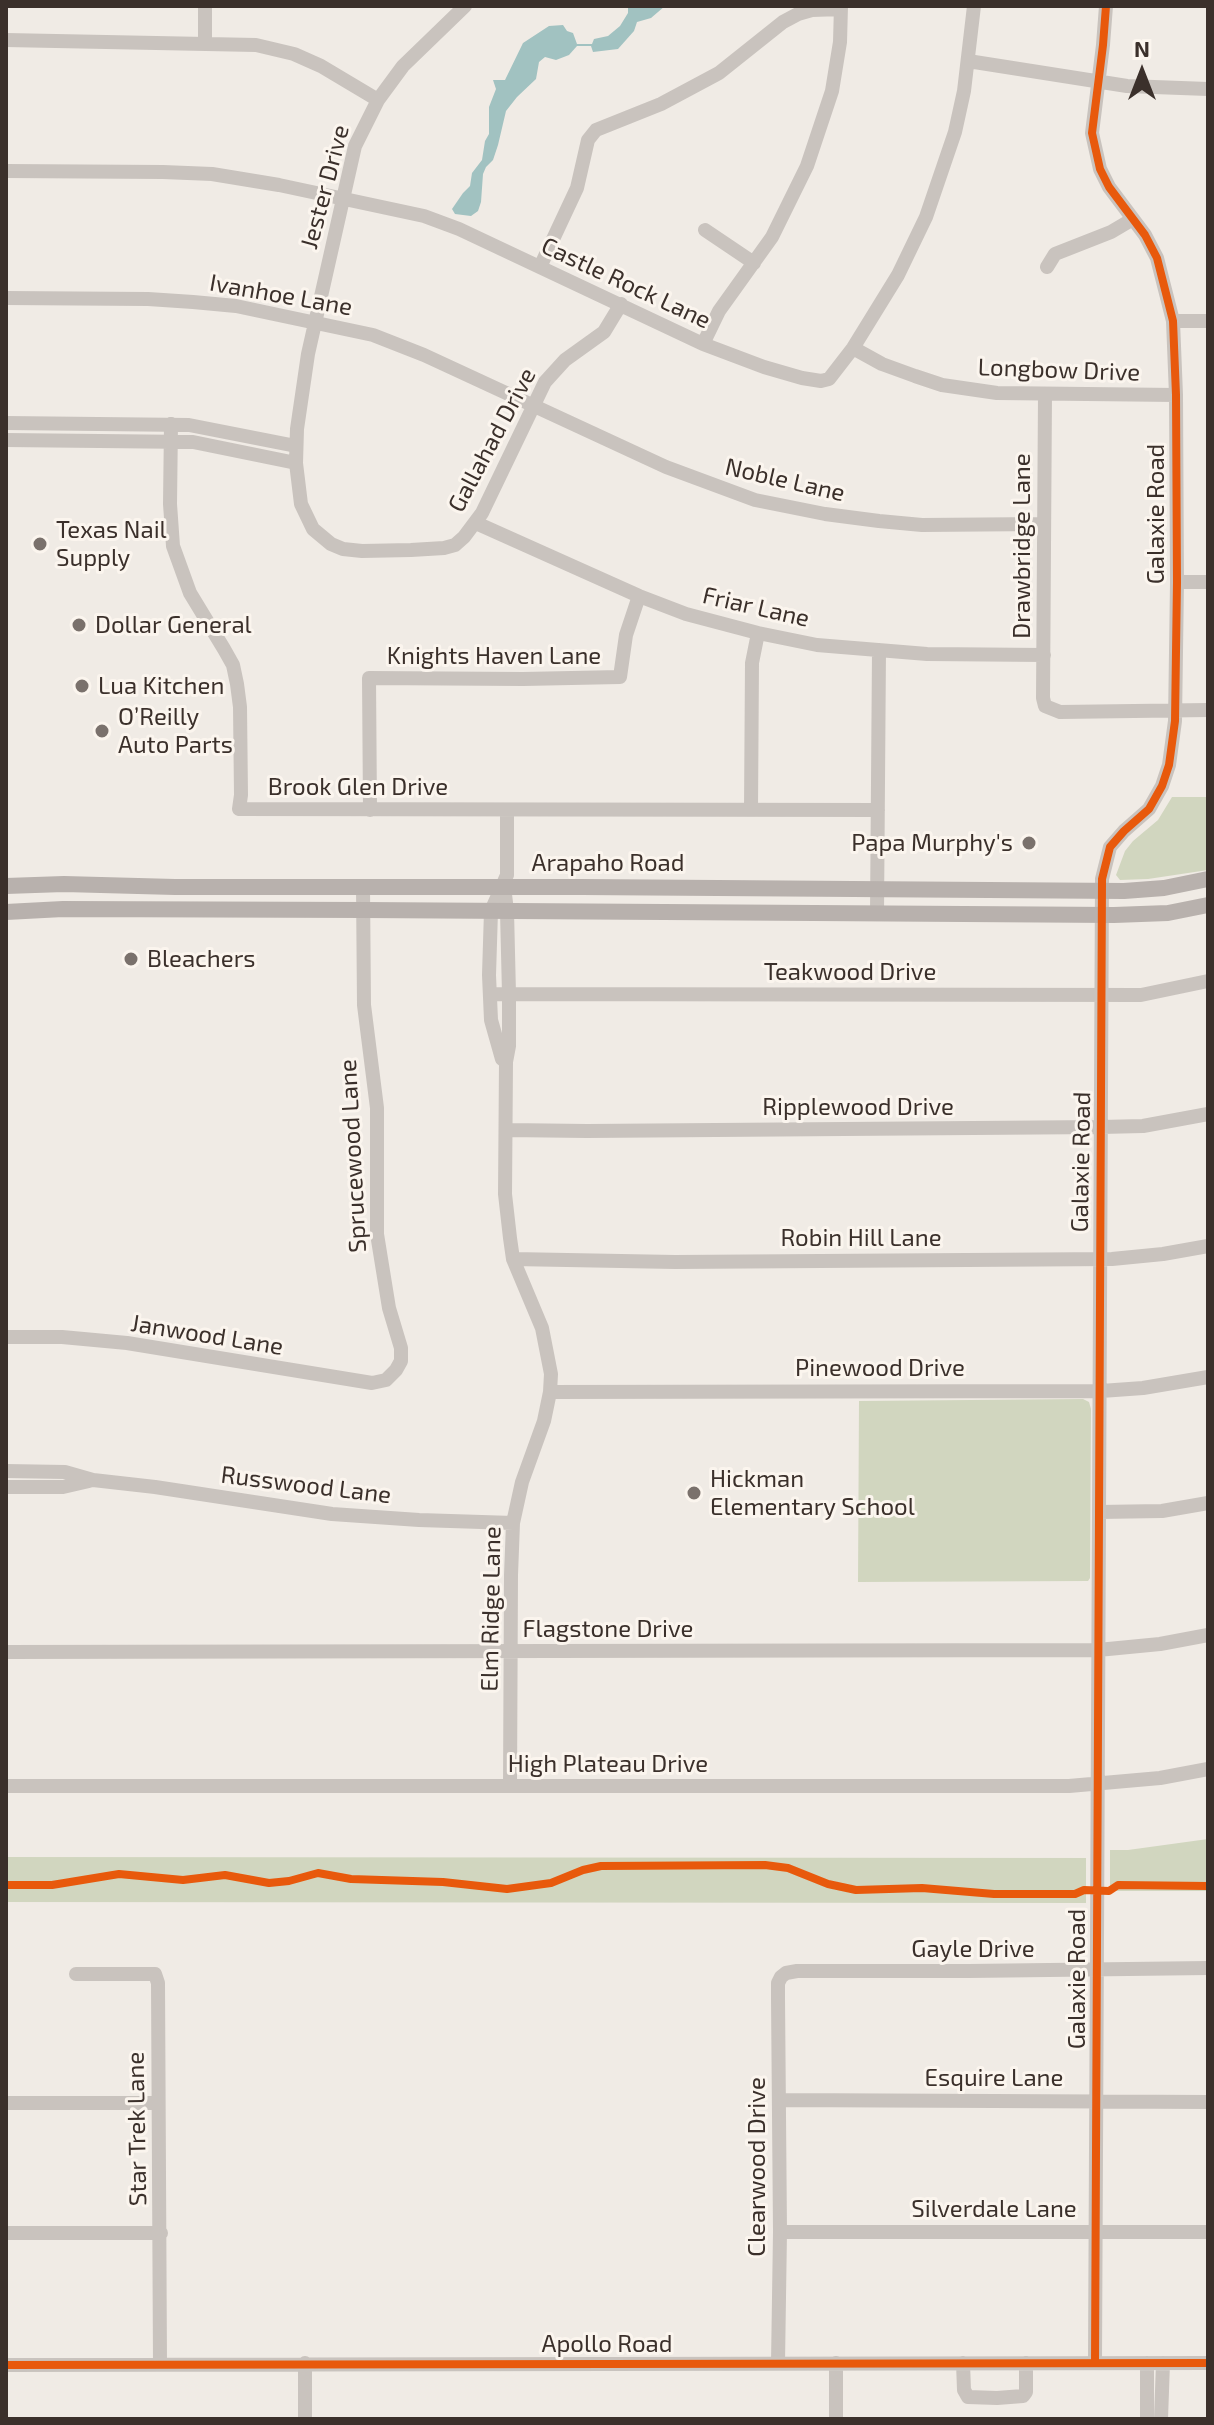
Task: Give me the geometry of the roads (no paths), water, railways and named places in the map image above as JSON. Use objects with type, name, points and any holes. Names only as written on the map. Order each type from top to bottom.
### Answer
[{"type":"main road","name":"Arapaho Road","points":[[6,886],[1102,891],[1164,888],[1208,879]]},
{"type":"main road","points":[[175,887],[176,910]]},
{"type":"main road","name":"Arapaho Road","points":[[6,912],[63,909],[1102,915],[1168,913],[1208,905]]},
{"type":"street","points":[[205,6],[205,44]]},
{"type":"street","name":"Jester Drive","points":[[296,463],[302,386],[341,198],[355,146],[378,100],[403,66],[465,6]]},
{"type":"street","name":"Castle Rock Lane","points":[[6,171],[212,174],[424,216],[459,229],[703,344],[764,367],[821,381],[829,379],[853,348],[898,275],[926,217],[955,132],[974,6]]},
{"type":"street","name":"Galaxie Road","points":[[1095,2363],[1102,891],[1110,847],[1149,809],[1162,786],[1173,745],[1177,582],[1173,321],[1157,258],[1109,187],[1100,169],[1092,133],[1106,6]]},
{"type":"street","points":[[540,267],[577,188],[588,140],[596,130],[661,104],[719,73],[783,22],[798,14],[841,7],[840,42],[832,91],[813,150],[772,237],[719,311],[703,344]]},
{"type":"street","points":[[6,40],[256,45],[294,54],[321,66],[378,100]]},
{"type":"street","points":[[968,61],[1152,88],[1208,89]]},
{"type":"street","points":[[1047,267],[1055,254],[1111,232],[1133,219]]},
{"type":"street","points":[[705,230],[754,263]]},
{"type":"street","name":"Ivanhoe Lane","points":[[6,298],[193,302],[236,306],[373,335],[532,407]]},
{"type":"street","name":"Gallahad Drive","points":[[296,463],[303,513],[313,529],[343,549],[362,551],[455,545],[476,523],[532,407],[553,371],[598,338],[621,304]]},
{"type":"street","points":[[1173,321],[1208,321]]},
{"type":"street","name":"Longbow Drive","points":[[853,348],[903,372],[942,385],[997,393],[1176,395]]},
{"type":"street","name":"Drawbridge Lane","points":[[1045,395],[1045,706],[1060,712],[1176,710]]},
{"type":"street","name":"Noble Lane","points":[[532,407],[666,467],[755,500],[825,514],[908,524],[1043,524]]},
{"type":"street","points":[[6,423],[171,424],[226,431],[296,446]]},
{"type":"street","name":"Brook Glen Drive","points":[[171,424],[173,546],[190,593],[233,665],[237,684],[240,707],[239,809],[878,810]]},
{"type":"street","points":[[6,440],[171,441],[228,448],[296,463]]},
{"type":"street","name":"Friar Lane","points":[[476,523],[639,596],[686,614],[758,633],[817,645],[943,655],[1044,655]]},
{"type":"street","points":[[1177,582],[1208,582]]},
{"type":"street","name":"Knights Haven Lane","points":[[370,810],[369,678],[620,677],[626,635],[639,596]]},
{"type":"street","points":[[751,809],[752,663],[758,633]]},
{"type":"street","points":[[877,914],[879,650]]},
{"type":"street","points":[[1176,710],[1208,710]]},
{"type":"street","name":"Elm Ridge Lane","points":[[506,1062],[502,1059],[491,1020],[490,994],[499,911],[507,875],[507,810]]},
{"type":"street","name":"Sprucewood Lane","points":[[363,887],[364,1005],[377,1108],[377,1234],[389,1308],[401,1348],[401,1361],[396,1370]]},
{"type":"street","name":"Elm Ridge Lane","points":[[499,911],[509,994],[505,1194],[513,1259],[542,1328],[549,1357],[550,1392],[542,1429],[517,1500],[513,1523],[510,1786]]},
{"type":"street","name":"Teakwood Drive","points":[[490,994],[1141,995],[1208,981]]},
{"type":"street","name":"Ripplewood Drive","points":[[507,1130],[1101,1127],[1143,1126],[1208,1114]]},
{"type":"street","name":"Robin Hill Lane","points":[[513,1259],[675,1262],[1100,1258],[1163,1254],[1208,1246]]},
{"type":"street","name":"Janwood Lane","points":[[6,1337],[62,1337],[127,1343],[372,1383],[386,1380],[396,1370]]},
{"type":"street","name":"Pinewood Drive","points":[[550,1392],[1101,1391],[1143,1388],[1208,1377]]},
{"type":"street","name":"Russwood Lane","points":[[6,1471],[65,1472],[93,1480],[332,1514],[513,1523]]},
{"type":"street","name":"Russwood Lane","points":[[6,1487],[63,1487],[93,1480]]},
{"type":"street","points":[[1099,1512],[1162,1511],[1208,1503]]},
{"type":"street","name":"Flagstone Drive","points":[[6,1652],[1098,1650],[1160,1644],[1208,1635]]},
{"type":"street","name":"High Plateau Drive","points":[[6,1786],[1069,1786],[1160,1778],[1208,1769]]},
{"type":"street","name":"Gayle Drive","points":[[786,1973],[1208,1968]]},
{"type":"street","name":"Clearwood Drive","points":[[778,2363],[778,1983],[786,1973]]},
{"type":"street","name":"Star Trek Lane","points":[[76,1974],[155,1974],[158,1983],[160,2364]]},
{"type":"street","name":"Esquire Lane","points":[[779,2100],[1208,2102]]},
{"type":"street","points":[[6,2103],[158,2103]]},
{"type":"street","name":"Silverdale Lane","points":[[780,2232],[1208,2232]]},
{"type":"street","points":[[6,2233],[161,2233]]},
{"type":"street","points":[[305,2363],[305,2419]]},
{"type":"street","points":[[836,2363],[836,2419]]},
{"type":"street","points":[[963,2363],[964,2390],[968,2397],[997,2398],[1023,2396],[1026,2392],[1026,2363]]},
{"type":"street","points":[[1147,2363],[1147,2419]]},
{"type":"street","points":[[1161,2419],[1163,2363]]},
{"type":"street","name":"Apollo Road","points":[[6,2365],[1208,2363]]},
{"type":"water","points":[[628,6],[665,6],[651,18],[637,22],[634,31],[618,49],[593,52],[591,46],[577,46],[569,55],[556,60],[545,57],[539,62],[536,79],[506,111],[493,160],[483,174],[478,211],[471,216],[455,214],[452,209],[470,186],[472,173],[482,160],[489,134],[489,107],[496,89],[493,80],[505,80],[523,43],[549,26],[563,25],[573,33],[577,44],[592,44],[594,39],[608,36],[620,26],[628,13]]},
{"type":"place","name":"Texas Nail Supply","points":[[40,544]]},
{"type":"place","name":"Dollar General","points":[[79,625]]},
{"type":"place","name":"Lua Kitchen","points":[[82,686]]},
{"type":"place","name":"O’Reilly Auto Parts","points":[[102,731]]},
{"type":"place","name":"Papa Murphy's","points":[[1029,843]]},
{"type":"place","name":"Bleachers","points":[[131,959]]},
{"type":"place","name":"Hickman Elementary School","points":[[694,1493]]}]
